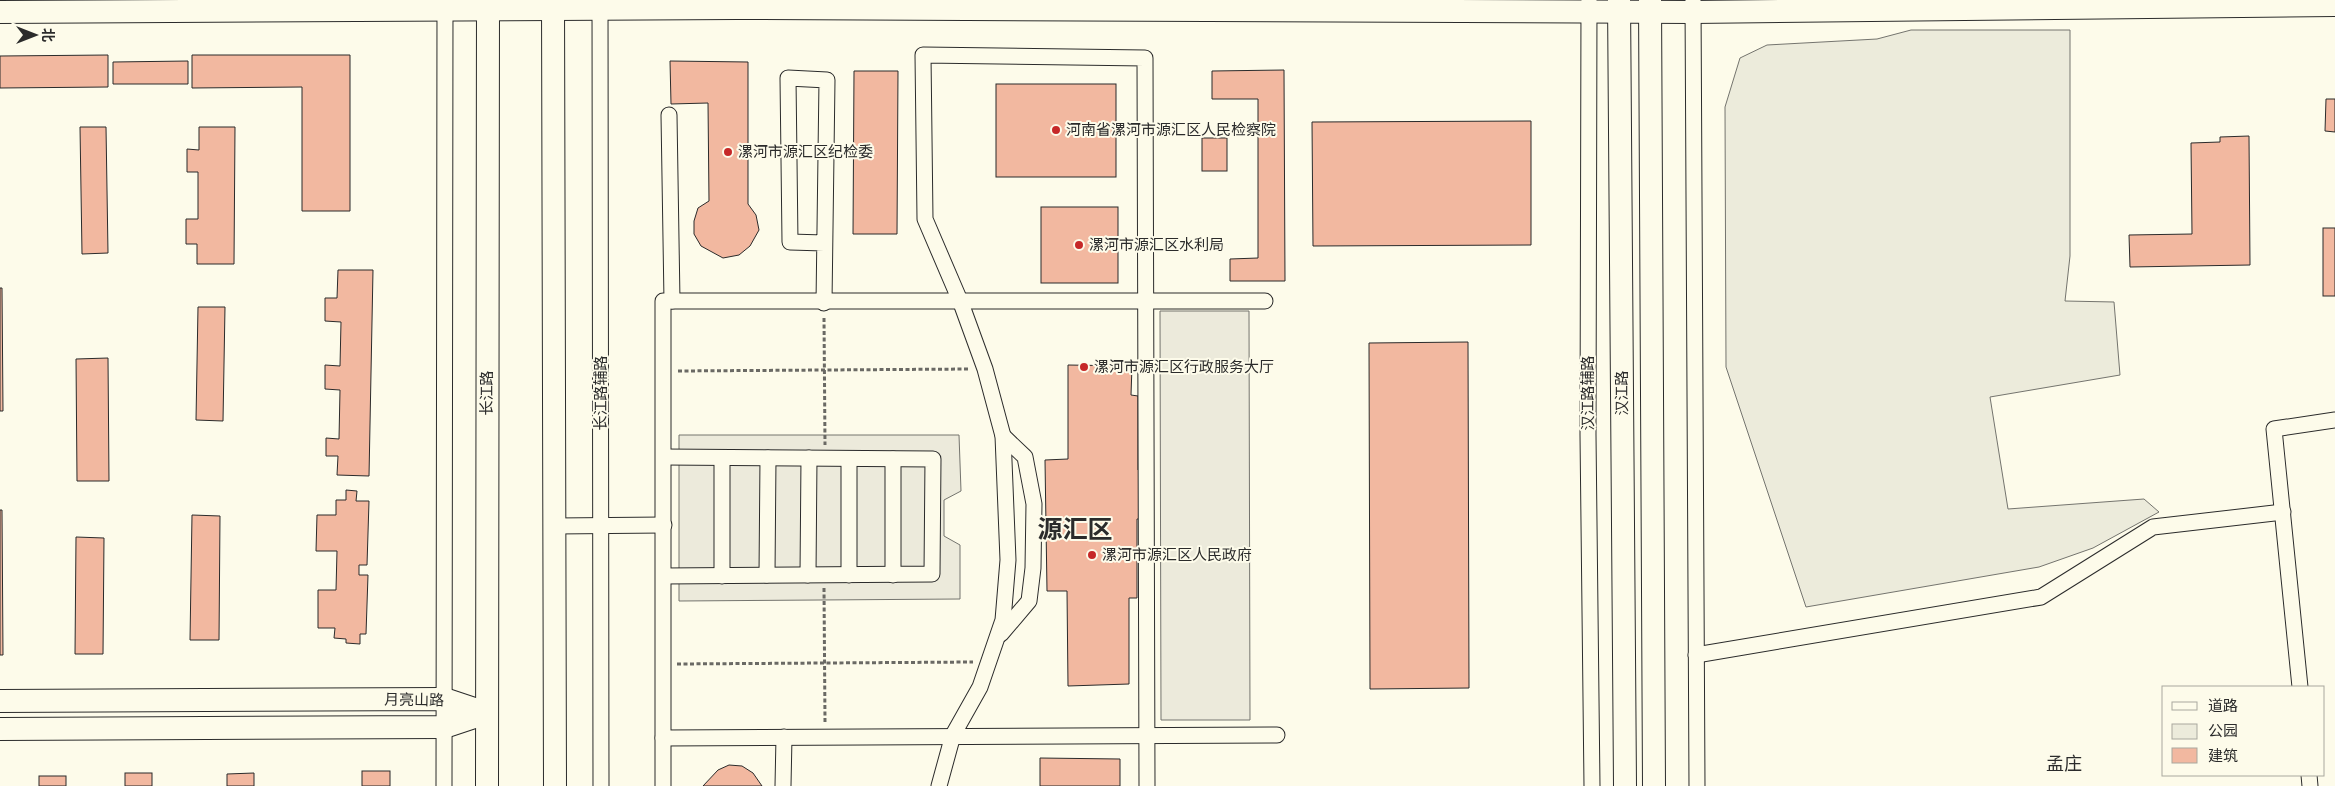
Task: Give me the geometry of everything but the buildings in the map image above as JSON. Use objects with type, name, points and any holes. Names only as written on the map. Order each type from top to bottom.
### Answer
[{"type":"street","points":[[0,12],[488,5],[756,8],[2335,5]]},
{"type":"street","name":"长江路","points":[[487,786],[488,5]]},
{"type":"street","points":[[553,5],[555,786]]},
{"type":"street","name":"长江路辅路","points":[[600,5],[601,786]]},
{"type":"street","points":[[444,786],[445,6]]},
{"type":"street","name":"汉江路辅路","points":[[1589,6],[1588,435],[1592,786]]},
{"type":"street","name":"汉江路","points":[[1619,6],[1625,786]]},
{"type":"street","name":"汉江路","points":[[1650,6],[1654,786]]},
{"type":"street","points":[[1693,6],[1697,786]]},
{"type":"street","points":[[939,786],[953,735],[980,687],[1003,620],[1008,560],[1003,436],[985,369],[961,303],[925,219],[923,55],[1145,58],[1147,786]]},
{"type":"street","points":[[824,243],[790,242],[788,78],[827,80],[824,303]]},
{"type":"street","points":[[669,115],[672,302]]},
{"type":"street","points":[[663,786],[663,301],[961,303],[1265,301]]},
{"type":"street","points":[[2300,686],[2274,429],[2335,420]]},
{"type":"street","points":[[995,642],[1029,600],[1033,568],[1034,504],[1025,457],[1003,436]]},
{"type":"street","points":[[664,457],[934,459],[932,574],[664,576]]},
{"type":"street","points":[[722,458],[722,576]]},
{"type":"street","points":[[767,576],[768,458]]},
{"type":"street","points":[[808,575],[809,458]]},
{"type":"street","points":[[849,459],[850,575]]},
{"type":"street","points":[[893,575],[894,459]]},
{"type":"street","points":[[1696,655],[2042,597],[2153,527],[2283,512]]},
{"type":"street","points":[[555,526],[664,525]]},
{"type":"street","name":"月亮山路","points":[[0,701],[444,699],[486,713]]},
{"type":"street","name":"月亮山路","points":[[0,729],[444,727],[486,713]]},
{"type":"street","points":[[663,738],[953,735],[1278,735]]},
{"type":"street","points":[[783,786],[784,736]]},
{"type":"path","points":[[824,303],[825,458]]},
{"type":"path","points":[[664,372],[985,369]]},
{"type":"path","points":[[824,575],[825,736]]},
{"type":"path","points":[[664,664],[988,662]]},
{"type":"green space","points":[[1911,30],[2070,30],[2070,256],[2065,301],[2114,302],[2120,375],[1990,397],[2008,509],[2144,499],[2159,512],[2093,548],[2039,567],[1806,607],[1726,367],[1725,107],[1740,58],[1767,45],[1877,39]]},
{"type":"shaded area","points":[[1160,311],[1249,311],[1250,720],[1161,720]]},
{"type":"shaded area","points":[[679,435],[959,435],[961,491],[944,500],[944,536],[960,545],[960,599],[679,601]]},
{"type":"place","name":"河南省漯河市源汇区人民检察院","points":[[1056,130]]},
{"type":"place","name":"漯河市源汇区纪检委","points":[[728,152]]},
{"type":"place","name":"漯河市源汇区水利局","points":[[1079,245]]},
{"type":"place","name":"漯河市源汇区行政服务大厅","points":[[1084,367]]},
{"type":"place","name":"漯河市源汇区人民政府","points":[[1092,555]]},
{"type":"district","name":"源汇区","points":[[1075,529]]},
{"type":"district","name":"孟庄","points":[[2064,764]]}]
